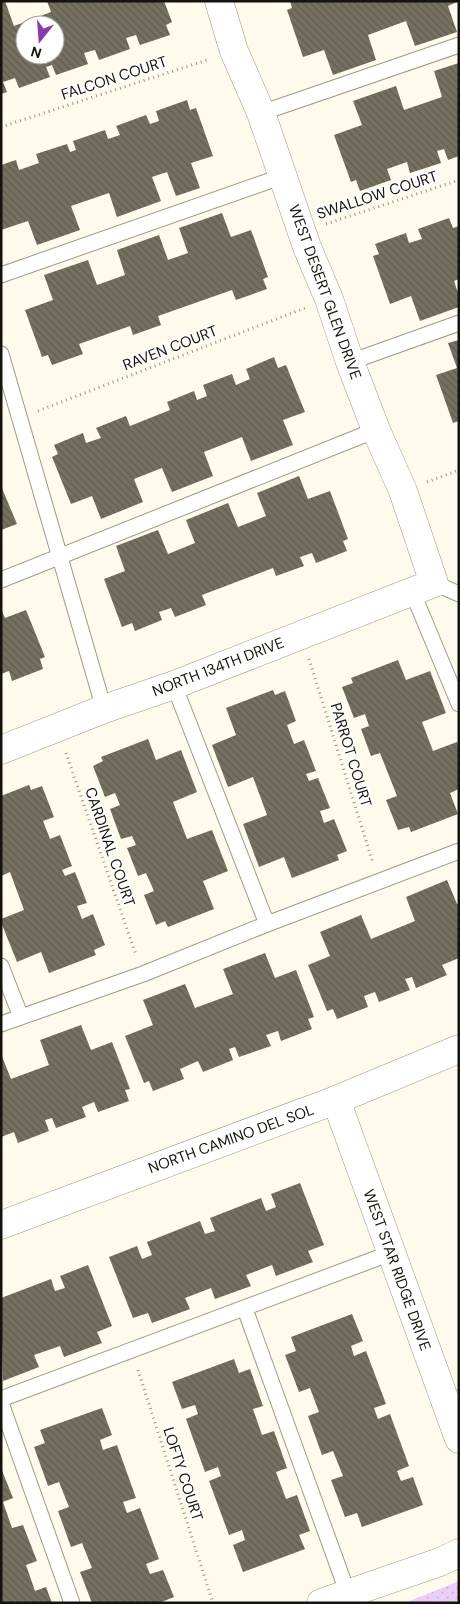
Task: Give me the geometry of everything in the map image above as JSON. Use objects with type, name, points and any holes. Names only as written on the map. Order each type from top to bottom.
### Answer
[{"type":"street","name":"WEST DESERT GLEN DRIVE","points":[[219,1],[234,51],[261,114],[302,232],[329,299],[350,362],[376,430],[403,491],[423,587]]},
{"type":"street","name":"NORTH 134TH DRIVE","points":[[1,750],[104,708],[174,685],[423,587]]},
{"type":"street","name":"NORTH CAMINO DEL SOL","points":[[1,1225],[336,1100],[459,1049]]},
{"type":"street","name":"WEST STAR RIDGE DRIVE","points":[[336,1100],[459,1439]]},
{"type":"street","points":[[321,1603],[440,1562],[459,1553]]},
{"type":"lane","points":[[261,114],[459,45]]},
{"type":"lane","points":[[1,275],[283,176]]},
{"type":"lane","points":[[350,362],[459,323]]},
{"type":"lane","points":[[1,354],[104,708]]},
{"type":"lane","points":[[1,580],[376,430]]},
{"type":"lane","points":[[459,594],[423,587],[459,704]]},
{"type":"lane","points":[[174,685],[267,924]]},
{"type":"lane","points":[[1,1024],[143,974],[459,850]]},
{"type":"lane","points":[[1,966],[21,1017]]},
{"type":"lane","points":[[1,1399],[132,1352],[391,1253]]},
{"type":"lane","points":[[245,1309],[348,1594]]},
{"type":"lane","points":[[1,1403],[72,1603]]},
{"type":"path","name":"FALCON COURT","points":[[1,127],[234,51]]},
{"type":"path","name":"SWALLOW COURT","points":[[302,232],[459,180]]},
{"type":"path","name":"RAVEN COURT","points":[[20,418],[329,299]]},
{"type":"path","points":[[403,491],[459,470]]},
{"type":"path","name":"PARROT COURT","points":[[302,634],[378,881]]},
{"type":"path","name":"CARDINAL COURT","points":[[57,728],[143,974]]},
{"type":"path","name":"LOFTY COURT","points":[[132,1352],[213,1603]]},
{"type":"shaded area","points":[[459,1581],[459,1603],[405,1603]]},
{"type":"building","points":[[5,1],[15,26],[15,65],[52,65],[46,67],[50,77],[19,88],[15,78],[3,82],[7,92],[1,94],[1,2]]},
{"type":"building","points":[[47,1],[164,1],[172,22],[166,25],[170,35],[140,45],[136,35],[126,38],[130,49],[99,60],[95,50],[84,53],[88,64],[56,75],[52,65],[65,65],[65,15],[43,15],[51,12]]},
{"type":"building","points":[[290,1],[459,1],[448,6],[457,32],[415,46],[406,21],[368,35],[376,60],[333,75],[324,50],[303,57],[287,10],[292,8]]},
{"type":"building","points":[[459,63],[459,156],[448,160],[444,149],[437,151],[441,163],[410,173],[407,162],[387,169],[391,180],[360,191],[356,180],[351,182],[334,135],[362,125],[353,101],[396,86],[404,110],[442,97],[434,71]]},
{"type":"building","points":[[187,100],[190,110],[196,108],[213,156],[191,163],[200,188],[176,196],[167,172],[152,177],[161,201],[117,217],[109,193],[71,206],[80,230],[37,245],[28,221],[1,230],[1,165],[16,160],[19,170],[39,163],[36,154],[67,144],[70,152],[76,150],[73,141],[105,130],[108,139],[120,135],[116,126],[146,115],[150,124],[159,121],[156,111]]},
{"type":"building","points":[[222,213],[231,237],[251,230],[268,277],[263,279],[267,289],[236,300],[232,290],[158,316],[161,325],[133,335],[130,326],[79,344],[83,354],[52,365],[48,355],[42,357],[25,310],[53,300],[44,275],[88,260],[97,285],[125,275],[117,250],[159,235],[168,260],[188,253],[179,228]]},
{"type":"building","points":[[449,218],[453,228],[459,226],[459,279],[454,281],[459,296],[459,307],[420,321],[411,296],[390,304],[373,256],[379,254],[375,244],[406,233],[409,243],[422,239],[418,229]]},
{"type":"building","points":[[459,340],[459,421],[453,423],[436,375],[457,368],[448,343]]},
{"type":"building","points":[[274,357],[278,368],[286,365],[305,412],[283,420],[293,445],[251,461],[242,437],[204,452],[213,476],[172,492],[162,468],[134,479],[143,502],[101,519],[92,496],[71,504],[52,457],[58,454],[54,445],[83,433],[86,443],[101,438],[96,428],[126,416],[130,426],[170,410],[167,402],[194,391],[197,400],[207,396],[203,385],[232,374],[236,385],[250,379],[246,369]]},
{"type":"building","points":[[299,476],[308,499],[330,491],[348,539],[343,541],[347,551],[316,563],[312,553],[300,557],[304,566],[276,576],[273,568],[202,595],[206,605],[175,617],[171,608],[159,612],[162,620],[135,631],[132,623],[122,627],[104,579],[125,571],[116,546],[158,530],[168,554],[195,543],[186,520],[228,503],[238,527],[266,516],[257,493]]},
{"type":"building","points":[[1,486],[17,524],[1,530]]},
{"type":"building","points":[[1,609],[5,618],[26,610],[45,657],[40,659],[43,669],[12,681],[9,671],[1,674]]},
{"type":"building","points":[[398,660],[406,680],[430,671],[446,713],[422,722],[433,751],[457,742],[459,745],[459,789],[450,793],[458,814],[411,832],[409,827],[398,830],[386,800],[397,796],[380,753],[371,756],[361,729],[369,726],[365,714],[354,718],[342,687],[353,683],[351,678]]},
{"type":"building","points":[[273,690],[275,695],[285,691],[296,721],[287,725],[294,744],[304,740],[316,771],[306,774],[309,781],[318,778],[330,808],[320,811],[324,823],[334,819],[347,851],[337,855],[339,860],[292,878],[284,857],[259,867],[243,824],[267,815],[253,777],[228,787],[212,745],[236,735],[226,708]]},
{"type":"building","points":[[148,739],[156,760],[181,750],[197,792],[173,802],[187,839],[212,830],[228,871],[203,881],[214,909],[168,927],[165,921],[156,925],[144,895],[154,891],[146,873],[138,876],[127,848],[136,845],[132,836],[121,839],[110,809],[120,805],[115,793],[105,797],[93,766],[103,761],[101,757]]},
{"type":"building","points":[[29,785],[31,790],[42,786],[54,817],[43,821],[50,839],[60,835],[72,866],[62,870],[65,876],[75,872],[87,903],[77,906],[82,919],[93,914],[105,945],[94,950],[96,955],[49,973],[41,952],[17,962],[1,922],[1,919],[24,910],[10,872],[1,876],[1,796]]},
{"type":"building","points":[[447,880],[457,904],[459,904],[459,958],[442,965],[447,975],[416,988],[412,977],[405,979],[410,990],[379,1002],[375,992],[364,996],[368,1007],[337,1019],[333,1009],[327,1011],[308,965],[330,956],[320,932],[361,915],[371,939],[415,921],[406,897]]},
{"type":"building","points":[[265,953],[275,978],[296,970],[314,1017],[308,1019],[312,1029],[281,1041],[278,1031],[266,1035],[271,1046],[239,1057],[235,1047],[229,1049],[233,1060],[203,1072],[198,1061],[180,1069],[184,1079],[153,1091],[149,1081],[144,1083],[125,1036],[153,1025],[143,1000],[185,984],[195,1008],[233,994],[223,969]]},
{"type":"building","points":[[81,1025],[91,1050],[112,1042],[130,1089],[125,1090],[129,1101],[98,1112],[94,1102],[82,1107],[86,1117],[56,1128],[52,1118],[45,1120],[49,1131],[18,1143],[14,1132],[1,1137],[1,1054],[11,1079],[49,1065],[40,1040]]},
{"type":"building","points":[[300,1183],[324,1245],[308,1251],[313,1262],[276,1276],[272,1265],[246,1275],[251,1286],[215,1299],[211,1288],[185,1298],[190,1309],[152,1323],[148,1313],[133,1318],[109,1257],[137,1246],[142,1259],[152,1255],[147,1242],[200,1221],[205,1234],[215,1231],[210,1218],[261,1198],[266,1211],[276,1207],[271,1194]]},
{"type":"building","points":[[88,1265],[112,1326],[97,1332],[102,1343],[64,1357],[60,1346],[34,1355],[39,1367],[3,1381],[1,1298],[51,1279],[55,1291],[65,1288],[60,1276]]},
{"type":"building","points":[[352,1314],[363,1341],[351,1346],[354,1356],[366,1351],[386,1404],[374,1408],[378,1419],[390,1414],[409,1466],[397,1471],[401,1481],[413,1477],[423,1505],[362,1527],[357,1513],[345,1517],[331,1480],[343,1476],[333,1451],[322,1455],[308,1416],[319,1412],[310,1388],[299,1392],[285,1355],[296,1351],[291,1337]]},
{"type":"building","points":[[234,1359],[239,1373],[250,1369],[263,1406],[253,1409],[262,1435],[274,1431],[287,1468],[276,1472],[286,1499],[297,1495],[310,1531],[299,1535],[305,1549],[243,1572],[233,1545],[245,1540],[242,1530],[229,1535],[209,1481],[221,1476],[218,1467],[205,1472],[186,1419],[198,1414],[195,1405],[182,1409],[172,1382]]},
{"type":"building","points":[[102,1408],[112,1435],[100,1440],[103,1450],[117,1445],[136,1498],[123,1502],[127,1513],[140,1508],[159,1559],[146,1564],[150,1574],[163,1570],[174,1597],[159,1603],[92,1603],[80,1572],[92,1568],[82,1543],[71,1547],[58,1511],[69,1507],[59,1482],[48,1486],[34,1447],[45,1443],[40,1430]]},
{"type":"building","points":[[1,1468],[13,1498],[3,1502],[12,1528],[23,1525],[37,1561],[26,1565],[35,1591],[46,1587],[52,1603],[1,1603]]}]
